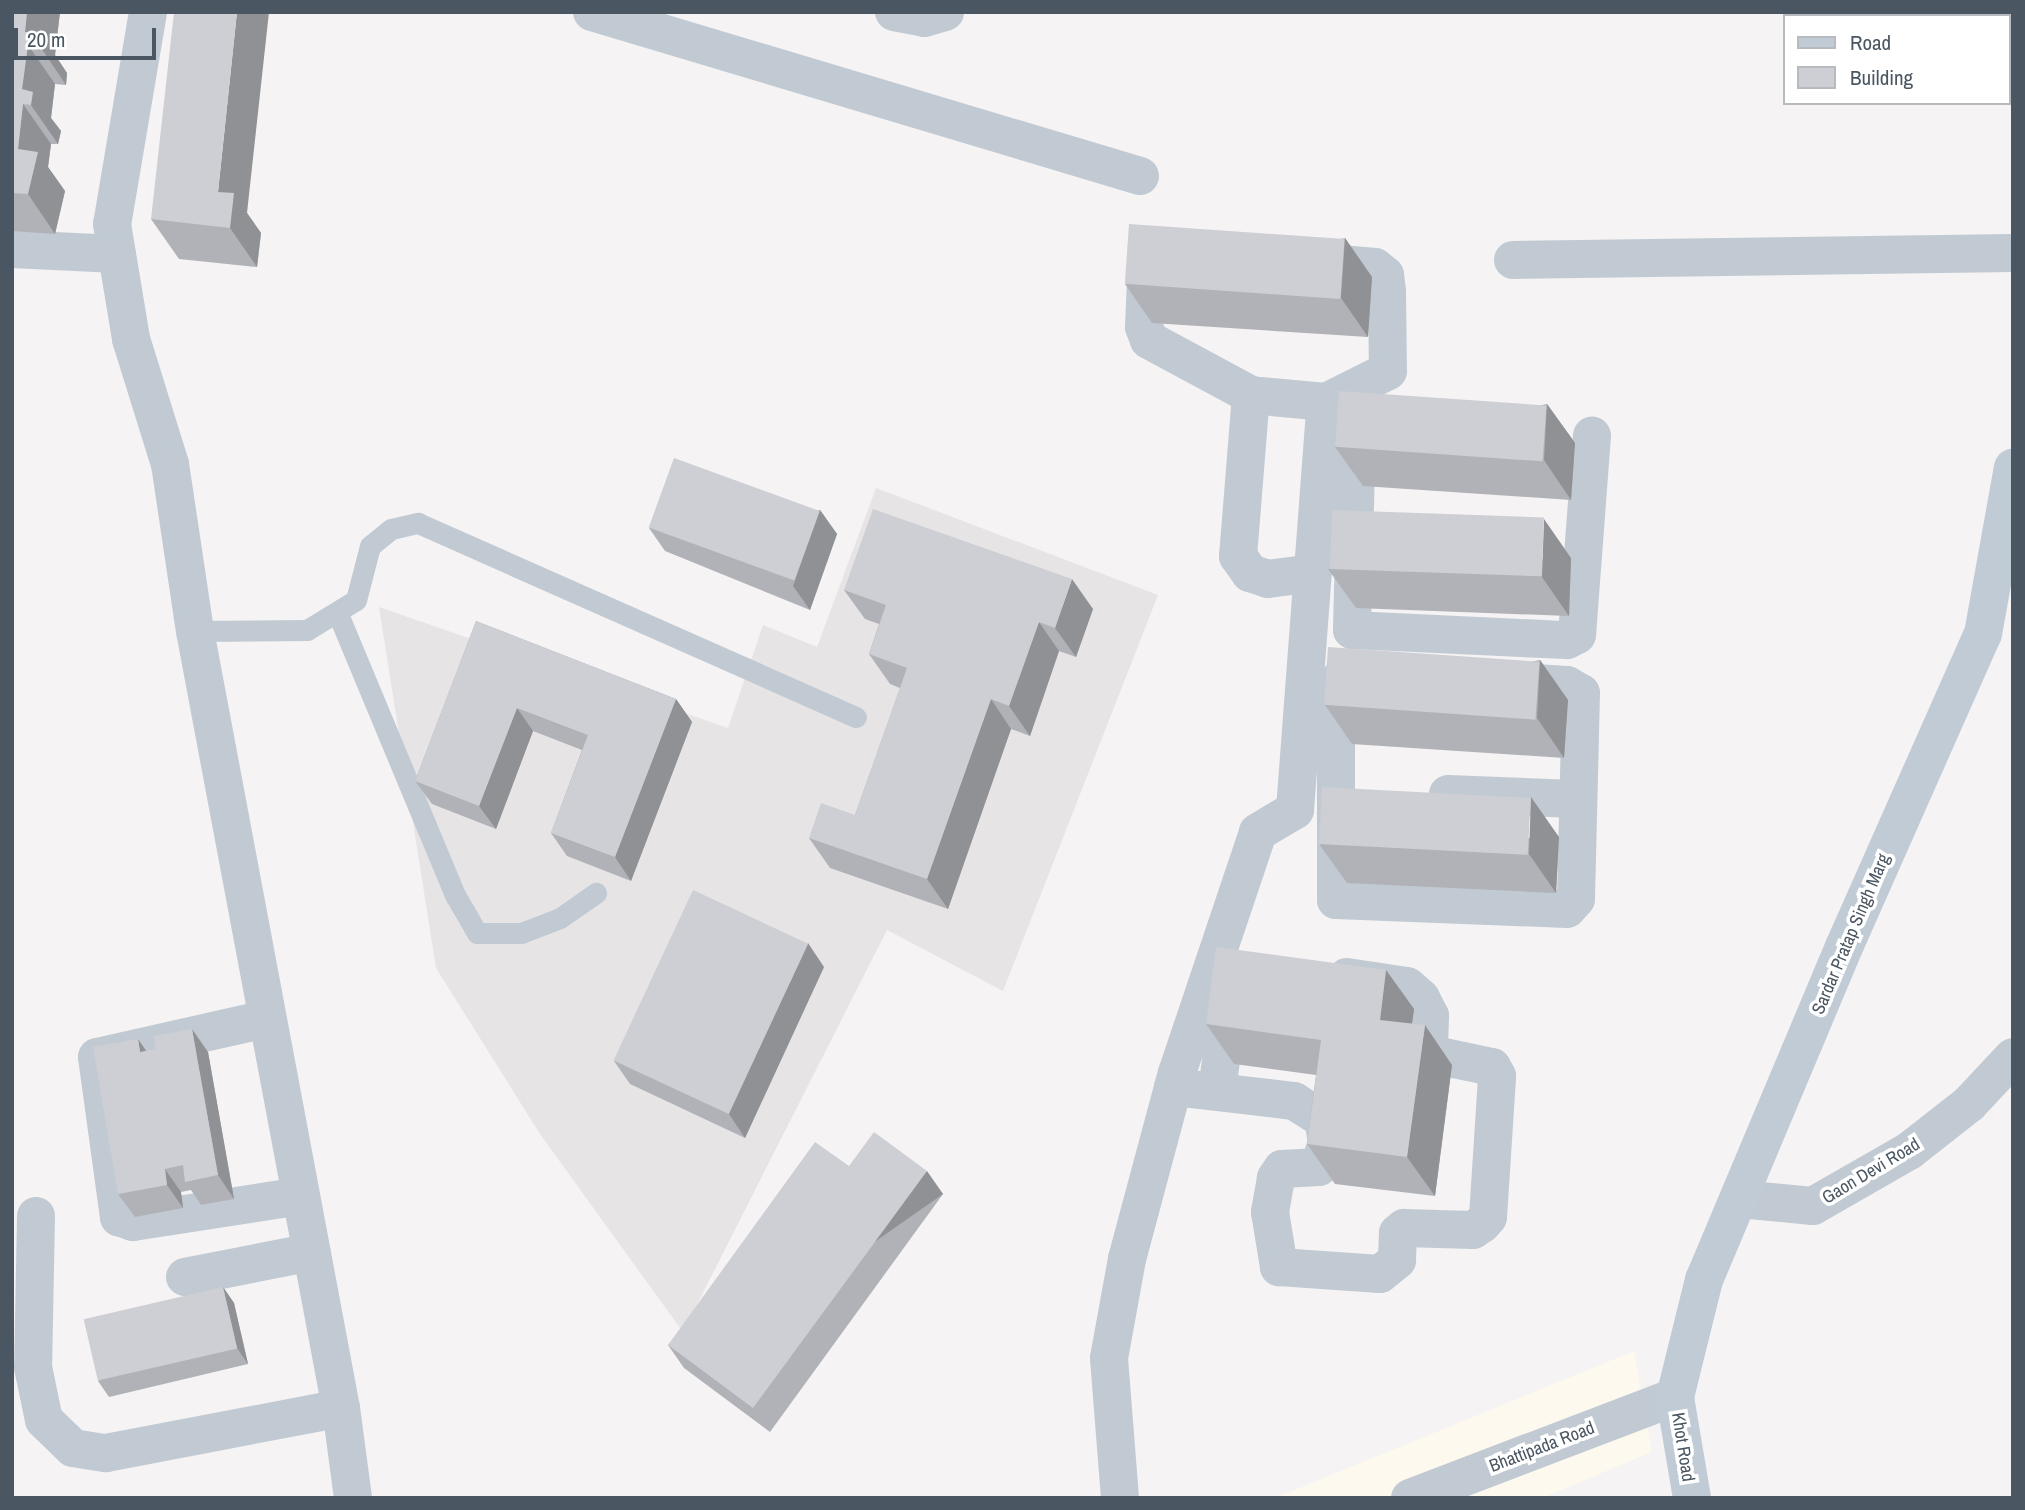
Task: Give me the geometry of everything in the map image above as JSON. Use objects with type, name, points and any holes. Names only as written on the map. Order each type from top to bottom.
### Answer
[{"type":"main road","name":"Sardar Pratap Singh Marg","points":[[1675,1397],[1704,1280],[1844,947],[1983,634],[2013,468]]},
{"type":"main road","name":"Khot Road","points":[[1675,1397],[1692,1498]]},
{"type":"street","points":[[148,12],[112,224],[131,339],[170,464],[195,631],[265,1019],[341,1408],[353,1498]]},
{"type":"street","points":[[592,12],[1140,176]]},
{"type":"street","points":[[894,12],[924,18],[944,12]]},
{"type":"street","points":[[1342,411],[1251,396],[1149,340],[1144,327],[1147,254],[1158,248],[1176,248],[1375,267],[1385,275],[1388,371],[1342,411],[1335,526],[1352,630],[1567,640],[1577,635],[1592,436]]},
{"type":"street","points":[[12,249],[117,254]]},
{"type":"street","points":[[1513,260],[2013,253]]},
{"type":"street","points":[[1251,396],[1238,556],[1250,573],[1268,579],[1313,573]]},
{"type":"street","points":[[1295,810],[1313,573],[1335,526]]},
{"type":"street","points":[[1335,526],[1394,530]]},
{"type":"street","points":[[1543,537],[1584,539]]},
{"type":"street","points":[[1346,671],[1567,685],[1581,693],[1575,799],[1576,899],[1567,909],[1336,901],[1337,789],[1336,684],[1346,671]]},
{"type":"street","points":[[1120,1498],[1109,1358],[1127,1259],[1173,1087],[1258,832],[1337,789],[1377,791]]},
{"type":"street","points":[[1416,792],[1575,799]]},
{"type":"street","points":[[1217,1091],[1233,971],[1238,962],[1259,963]]},
{"type":"street","points":[[1173,1087],[1294,1101],[1323,1119],[1327,1142],[1319,1167],[1282,1169],[1276,1178],[1270,1212],[1279,1267],[1381,1274],[1397,1260],[1398,1233],[1404,1228],[1473,1230],[1488,1217],[1497,1076],[1492,1066],[1435,1055],[1429,1046],[1430,1016],[1421,998],[1407,986],[1312,972]]},
{"type":"street","points":[[265,1019],[97,1057],[119,1217],[133,1223],[300,1196]]},
{"type":"street","name":"Gaon Devi Road","points":[[1740,1199],[1813,1206],[1909,1151],[1969,1104],[2013,1057]]},
{"type":"street","points":[[36,1216],[33,1367],[44,1420],[73,1448],[106,1453],[341,1408]]},
{"type":"street","points":[[185,1277],[312,1252]]},
{"type":"street","name":"Bhattipada Road","points":[[1410,1498],[1675,1397]]},
{"type":"lane","points":[[195,631],[307,630],[338,614],[356,600],[370,546],[391,529],[418,523],[856,717]]},
{"type":"lane","points":[[338,614],[455,895],[477,933],[521,933],[560,918],[596,893]]},
{"type":"shaded area","points":[[876,488],[1158,595],[1003,991],[887,930],[683,1332],[540,1134],[436,968],[379,607],[728,728],[763,625],[817,647]]},
{"type":"shaded area","points":[[1634,1351],[1652,1452],[1542,1498],[1275,1498]]},
{"type":"building","points":[[12,12],[27,12],[25,32],[39,33],[39,45],[28,45],[22,89],[33,92],[31,105],[23,104],[18,149],[38,152],[28,194],[12,193]]},
{"type":"building","points":[[174,12],[237,12],[218,192],[234,193],[230,228],[151,219]]},
{"type":"building","points":[[1129,224],[1344,239],[1340,299],[1125,284]]},
{"type":"building","points":[[1339,391],[1546,406],[1543,461],[1335,447]]},
{"type":"building","points":[[674,458],[820,511],[794,581],[649,528]]},
{"type":"building","points":[[873,509],[1072,579],[1055,628],[1039,622],[1009,706],[991,699],[927,879],[809,838],[821,803],[855,815],[907,668],[869,654],[886,605],[844,590]]},
{"type":"building","points":[[1332,510],[1544,517],[1542,576],[1330,569]]},
{"type":"building","points":[[476,621],[676,699],[615,857],[551,833],[588,735],[517,708],[479,806],[415,781]]},
{"type":"building","points":[[1328,647],[1539,662],[1535,720],[1324,705]]},
{"type":"building","points":[[1322,787],[1531,798],[1528,855],[1319,844]]},
{"type":"building","points":[[693,890],[808,944],[729,1114],[614,1060]]},
{"type":"building","points":[[1216,947],[1386,970],[1380,1020],[1425,1025],[1407,1157],[1307,1144],[1321,1040],[1206,1024]]},
{"type":"building","points":[[192,1029],[218,1175],[185,1182],[183,1165],[165,1169],[167,1185],[118,1194],[93,1047],[138,1039],[140,1052],[155,1049],[154,1036]]},
{"type":"building","points":[[874,1132],[927,1171],[753,1408],[668,1345],[815,1142],[849,1166]]},
{"type":"building","points":[[223,1287],[237,1348],[98,1381],[84,1319]]}]
